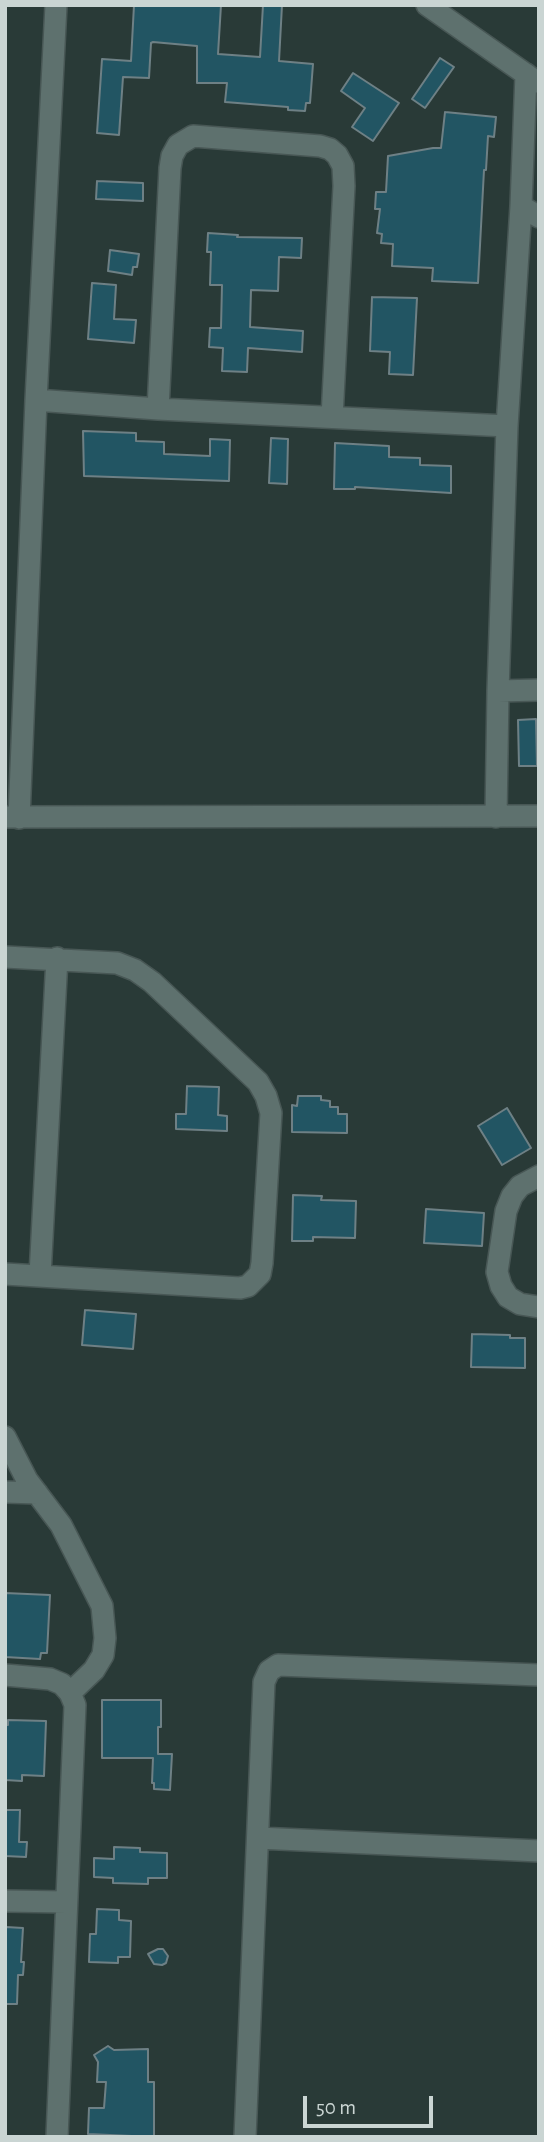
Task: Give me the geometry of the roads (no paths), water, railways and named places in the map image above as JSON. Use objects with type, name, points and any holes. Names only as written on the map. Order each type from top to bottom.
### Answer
[{"type":"street","points":[[55,5],[36,400],[15,676],[12,817],[539,816]]},
{"type":"street","points":[[427,5],[532,78],[530,211],[507,426],[496,817]]},
{"type":"street","points":[[158,409],[170,168],[178,145],[193,136],[320,146],[337,155],[343,166],[332,417]]},
{"type":"street","points":[[36,400],[158,409],[507,426]]},
{"type":"street","points":[[498,691],[539,690]]},
{"type":"street","points":[[5,957],[117,963],[135,970],[152,982],[258,1082],[271,1113],[262,1262],[260,1273],[248,1286],[240,1288],[5,1274]]},
{"type":"street","points":[[40,1275],[57,958]]},
{"type":"street","points":[[539,1176],[520,1186],[512,1196],[506,1211],[497,1272],[508,1297],[520,1304],[539,1307]]},
{"type":"street","points":[[5,1437],[26,1480],[61,1525],[102,1606],[105,1638],[103,1655],[93,1670],[70,1693]]},
{"type":"street","points":[[5,1492],[37,1493]]},
{"type":"street","points":[[245,2137],[264,1682],[269,1671],[278,1665],[539,1675]]},
{"type":"street","points":[[5,1675],[50,1679],[62,1684],[75,1705],[57,2137]]},
{"type":"street","points":[[258,1838],[539,1851]]},
{"type":"street","points":[[5,1901],[66,1902]]}]
